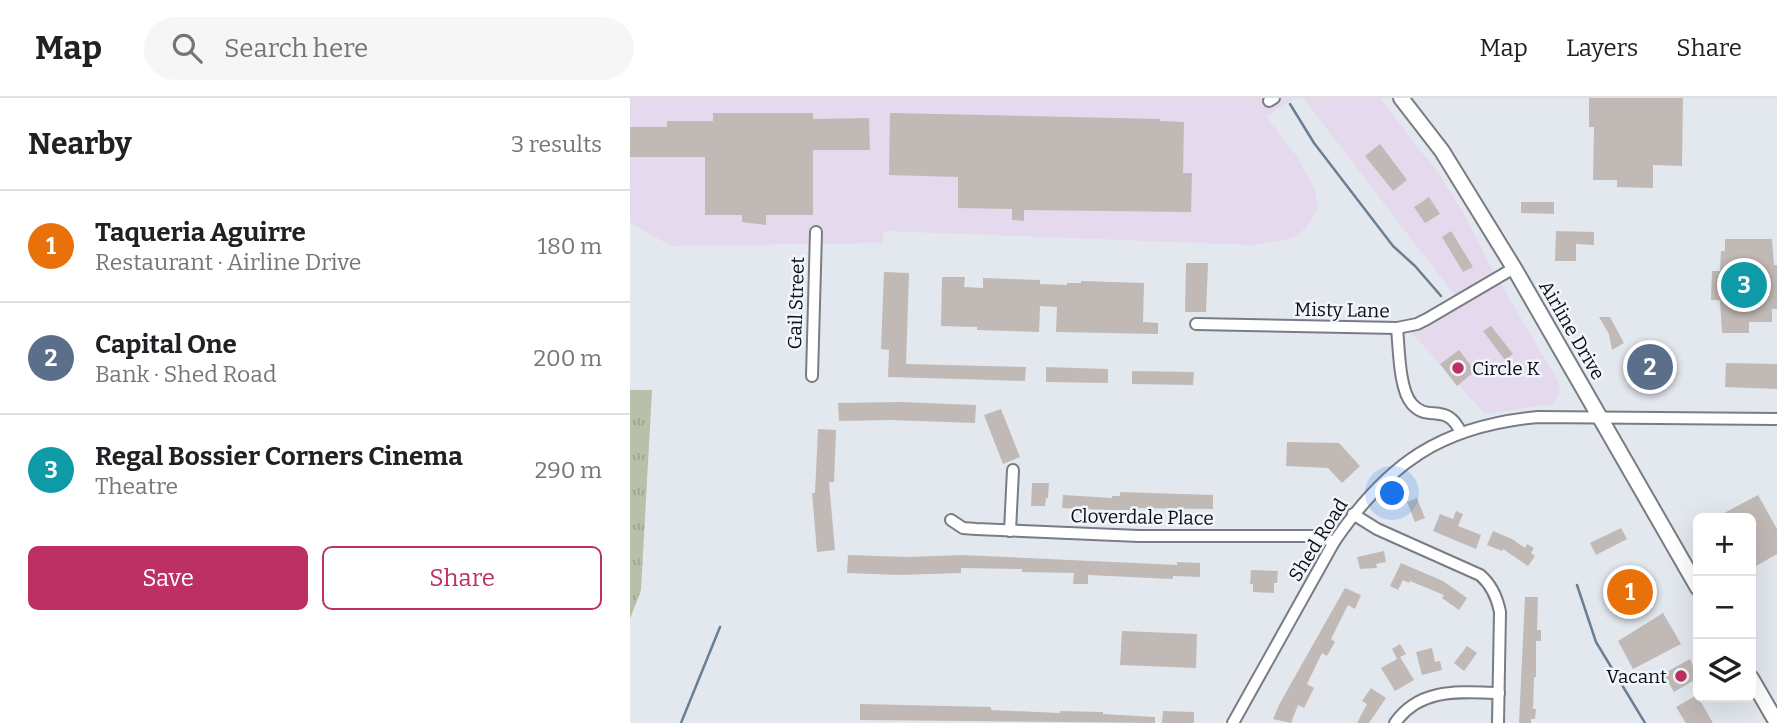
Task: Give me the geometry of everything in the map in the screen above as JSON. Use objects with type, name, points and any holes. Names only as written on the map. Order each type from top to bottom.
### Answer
[{"type":"main road","name":"Airline Drive","points":[[1401,98],[1443,151],[1514,268],[1693,579]]},
{"type":"main road","points":[[1756,687],[1777,723]]},
{"type":"street","name":"Gail Street","points":[[811,376],[816,232]]},
{"type":"street","name":"Misty Lane","points":[[1196,324],[1397,328],[1427,319],[1514,268]]},
{"type":"street","points":[[1397,328],[1405,392],[1411,404],[1421,411],[1447,415],[1453,419],[1461,433]]},
{"type":"street","name":"Shed Road","points":[[1233,723],[1334,542],[1373,491],[1411,458],[1461,433],[1506,420],[1538,417],[1777,419]]},
{"type":"street","points":[[1010,531],[1013,470]]},
{"type":"street","points":[[1353,514],[1377,529],[1485,580],[1493,591],[1500,612],[1498,723]]},
{"type":"street","name":"Cloverdale Place","points":[[951,520],[963,528],[1010,531],[1139,536],[1317,536],[1334,542]]},
{"type":"street","points":[[1395,723],[1410,707],[1433,695],[1499,692]]},
{"type":"shaded area","points":[[630,98],[1294,98],[1266,117],[1296,155],[1315,190],[1318,208],[1306,228],[1293,238],[1253,245],[884,231],[882,243],[671,246],[630,223]]},
{"type":"shaded area","points":[[1303,98],[1380,98],[1441,177],[1463,212],[1491,267],[1558,381],[1560,393],[1553,404],[1485,414],[1410,331],[1430,325],[1462,305]]},
{"type":"green space","points":[[630,390],[652,390],[641,590],[630,619]]},
{"type":"building","points":[[1589,98],[1683,98],[1682,166],[1653,165],[1653,188],[1617,187],[1617,180],[1593,180],[1594,127],[1589,127]]},
{"type":"building","points":[[713,113],[813,113],[813,119],[869,118],[870,150],[813,150],[813,215],[766,215],[766,225],[742,222],[742,215],[705,215],[705,157],[630,157],[630,127],[667,127],[667,121],[713,121]]},
{"type":"building","points":[[890,113],[1160,119],[1184,122],[1183,173],[1192,173],[1191,212],[1024,210],[1024,221],[1012,220],[1012,209],[958,208],[958,177],[889,175]]},
{"type":"building","points":[[1380,144],[1407,180],[1393,191],[1365,156]]},
{"type":"building","points":[[1429,197],[1440,214],[1425,223],[1414,207]]},
{"type":"building","points":[[1521,202],[1554,202],[1554,214],[1521,213]]},
{"type":"building","points":[[1451,231],[1473,267],[1463,272],[1442,237]]},
{"type":"building","points":[[1556,231],[1594,232],[1594,245],[1576,244],[1576,261],[1555,261]]},
{"type":"building","points":[[1725,239],[1772,239],[1774,265],[1777,265],[1777,309],[1772,309],[1772,322],[1749,322],[1749,333],[1722,333],[1720,300],[1711,300],[1712,271],[1720,271]]},
{"type":"building","points":[[1186,263],[1208,263],[1206,312],[1185,312]]},
{"type":"building","points":[[884,272],[909,273],[906,364],[1026,367],[1025,381],[888,377],[889,350],[881,349]]},
{"type":"building","points":[[942,277],[965,277],[964,287],[983,288],[983,278],[1040,280],[1040,284],[1067,285],[1081,281],[1144,283],[1143,322],[1158,323],[1158,334],[1056,332],[1057,307],[1040,306],[1039,332],[941,326]]},
{"type":"building","points":[[1599,317],[1610,317],[1624,343],[1612,350],[1609,334]]},
{"type":"building","name":"Circle K","points":[[1491,326],[1513,354],[1505,360],[1483,331]]},
{"type":"building","name":"Circle K","points":[[1459,350],[1475,371],[1457,386],[1440,364]]},
{"type":"building","points":[[1642,351],[1651,351],[1651,368],[1660,357],[1664,373],[1659,384],[1656,380],[1643,382]]},
{"type":"building","points":[[1726,363],[1777,364],[1777,389],[1725,387]]},
{"type":"building","points":[[1046,367],[1108,369],[1108,383],[1046,382]]},
{"type":"building","points":[[1132,371],[1194,372],[1193,385],[1132,384]]},
{"type":"building","points":[[838,403],[976,405],[975,423],[839,421]]},
{"type":"building","points":[[1001,409],[1020,457],[1003,464],[984,415]]},
{"type":"building","points":[[818,429],[836,430],[834,482],[829,482],[835,550],[817,552],[812,493],[815,493]]},
{"type":"building","points":[[1287,442],[1339,443],[1360,466],[1342,483],[1328,468],[1286,466]]},
{"type":"building","points":[[1032,483],[1049,483],[1045,506],[1031,506]]},
{"type":"building","points":[[1120,492],[1213,495],[1213,509],[1062,508],[1063,495],[1112,498],[1120,496]]},
{"type":"building","points":[[1758,495],[1777,529],[1777,554],[1756,566],[1756,513],[1724,513]]},
{"type":"building","points":[[1417,498],[1425,518],[1415,522],[1407,502]]},
{"type":"building","points":[[1456,511],[1463,514],[1458,526],[1481,535],[1476,549],[1433,531],[1440,514],[1453,519]]},
{"type":"building","points":[[1621,528],[1627,539],[1596,555],[1590,543]]},
{"type":"building","points":[[1493,531],[1525,548],[1527,544],[1534,548],[1531,553],[1535,556],[1528,566],[1503,549],[1502,551],[1487,545]]},
{"type":"building","points":[[1384,551],[1386,562],[1376,564],[1377,568],[1360,569],[1357,557]]},
{"type":"building","points":[[848,555],[962,555],[1177,565],[1177,562],[1200,563],[1200,577],[1173,576],[1173,579],[1088,575],[1088,584],[1073,584],[1074,573],[1022,572],[1022,569],[961,568],[961,573],[899,575],[847,573]]},
{"type":"building","points":[[1401,563],[1443,581],[1467,598],[1459,610],[1442,598],[1444,595],[1410,581],[1409,583],[1403,580],[1398,590],[1390,586]]},
{"type":"building","points":[[1251,570],[1278,571],[1274,593],[1253,592],[1253,584],[1250,584]]},
{"type":"building","points":[[1639,574],[1649,592],[1621,609],[1611,591]]},
{"type":"building","points":[[1345,588],[1361,595],[1355,609],[1348,605],[1331,639],[1335,642],[1327,656],[1322,653],[1307,684],[1314,688],[1304,708],[1298,705],[1291,723],[1273,719],[1280,703]]},
{"type":"building","points":[[1525,597],[1538,597],[1537,630],[1541,630],[1541,641],[1536,641],[1533,709],[1536,709],[1535,719],[1531,719],[1531,723],[1519,723]]},
{"type":"building","points":[[1663,613],[1681,644],[1633,669],[1618,641]]},
{"type":"building","points":[[1122,631],[1197,634],[1196,668],[1120,665]]},
{"type":"building","points":[[1400,644],[1406,654],[1400,657],[1414,680],[1395,691],[1381,668],[1397,659],[1392,649]]},
{"type":"building","points":[[1467,646],[1477,653],[1464,671],[1454,663]]},
{"type":"building","points":[[1432,648],[1435,662],[1440,661],[1442,670],[1422,675],[1416,652]]},
{"type":"building","name":"Vacant","points":[[1690,659],[1693,666],[1693,681],[1674,692],[1663,674]]},
{"type":"building","points":[[1371,688],[1386,698],[1369,723],[1357,723],[1367,704],[1362,701]]},
{"type":"building","points":[[1693,697],[1693,702],[1701,702],[1713,723],[1686,723],[1676,707]]},
{"type":"building","points":[[860,704],[991,707],[991,710],[1060,713],[1103,712],[1155,717],[1155,723],[860,720]]},
{"type":"building","points":[[1163,711],[1194,712],[1194,723],[1162,723]]},
{"type":"waterway","points":[[1290,104],[1314,143],[1393,246],[1441,296]]},
{"type":"waterway","points":[[1577,585],[1596,642],[1645,723]]},
{"type":"waterway","points":[[681,723],[720,627]]},
{"type":"place","name":"Regal Bossier Corners Cinema","points":[[1744,285]]},
{"type":"place","name":"Capital One","points":[[1650,367]]},
{"type":"place","name":"Circle K","points":[[1458,368]]},
{"type":"place","name":"Taqueria Aguirre","points":[[1630,592]]},
{"type":"place","name":"Vacant","points":[[1681,676]]}]
